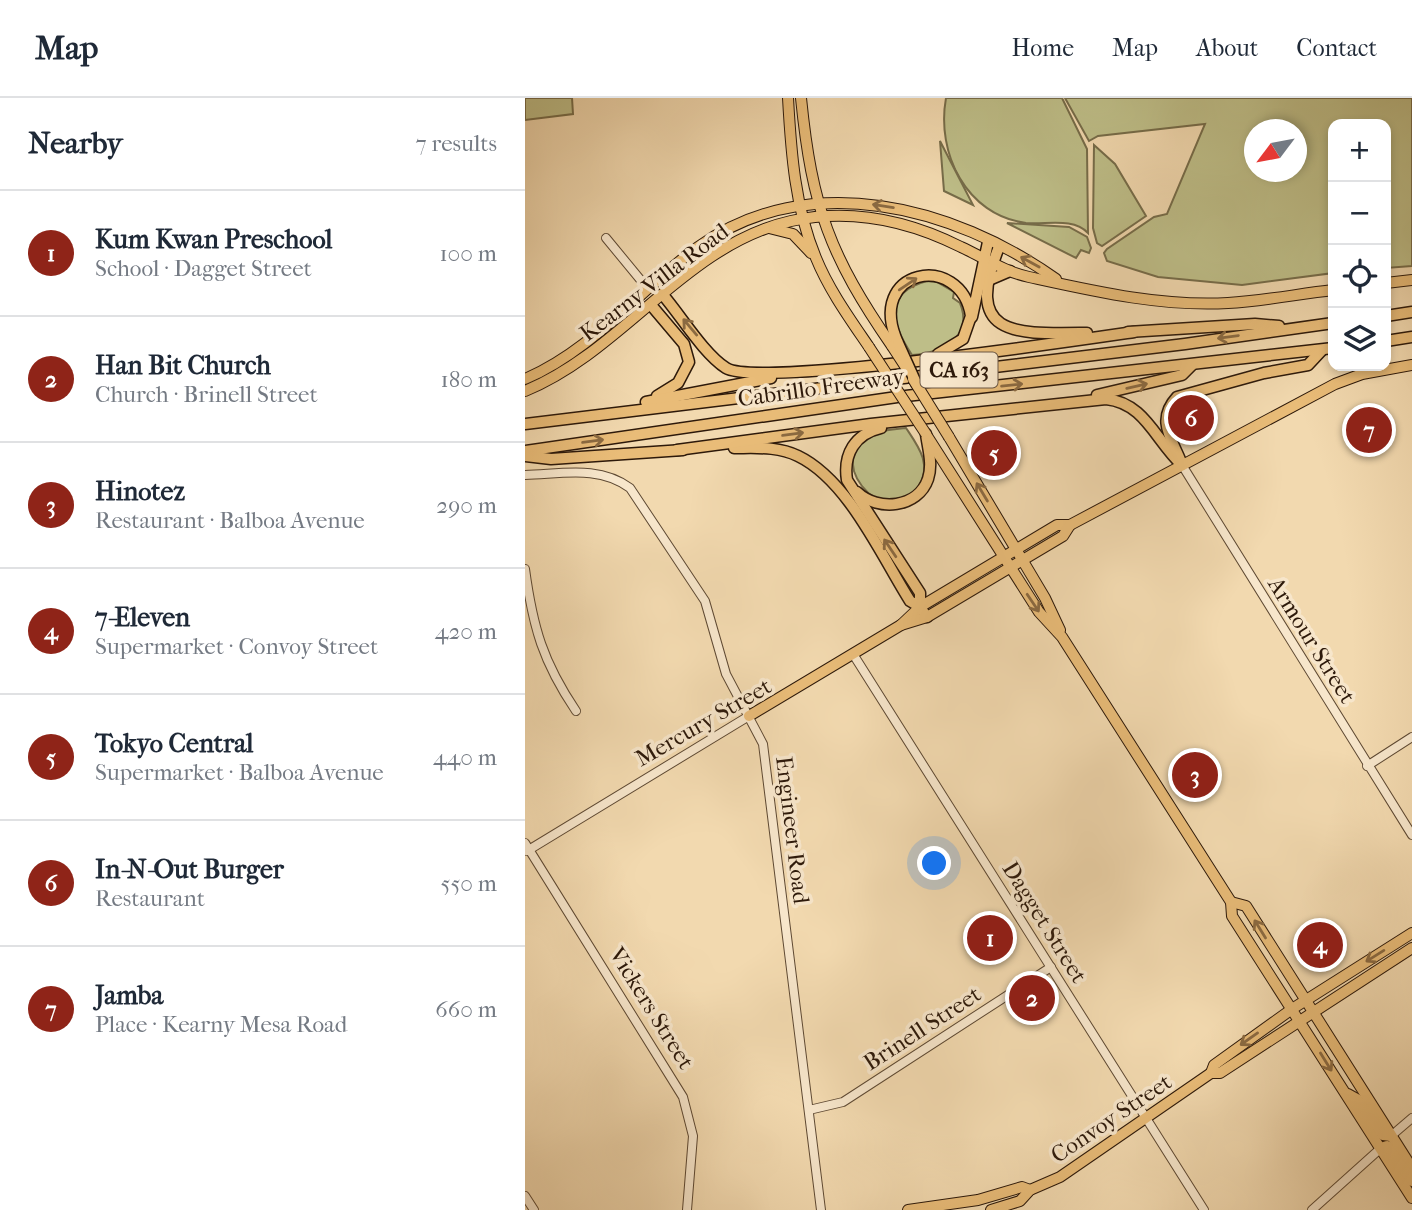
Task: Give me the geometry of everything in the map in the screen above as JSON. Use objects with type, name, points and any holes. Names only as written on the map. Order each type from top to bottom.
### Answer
[{"type":"highway","points":[[932,357],[963,339],[994,244]]},
{"type":"highway","points":[[989,261],[986,295],[989,311],[999,323],[1013,331],[1135,332]]},
{"type":"highway","points":[[989,280],[1010,271]]},
{"type":"highway","points":[[917,385],[895,344],[889,319],[891,303],[902,286],[918,277],[938,276],[955,284],[965,296],[971,320]]},
{"type":"highway","points":[[663,295],[726,368],[738,373],[805,372]]},
{"type":"highway","points":[[622,412],[678,383],[689,362],[684,344],[651,305]]},
{"type":"highway","points":[[1391,315],[1412,312]]},
{"type":"highway","points":[[643,402],[805,372],[1135,332],[1255,324],[1296,327]]},
{"type":"highway","name":"Cabrillo Freeway","points":[[525,424],[1328,324]]},
{"type":"highway","points":[[1391,340],[1412,337]]},
{"type":"highway","points":[[1182,465],[1164,419],[1168,407],[1177,397],[1264,373],[1308,365],[1328,349]]},
{"type":"highway","name":"Cabrillo Freeway","points":[[525,454],[897,397],[1328,349]]},
{"type":"highway","points":[[1047,404],[1182,376],[1192,365]]},
{"type":"highway","points":[[920,607],[920,593],[847,480],[848,454],[860,437],[872,430],[918,421],[1106,399],[1131,405],[1141,413],[1163,446],[1182,465]]},
{"type":"highway","points":[[677,450],[871,424],[918,421]]},
{"type":"highway","points":[[847,480],[862,497],[872,502],[889,505],[905,503],[927,482],[931,465],[926,434]]},
{"type":"highway","points":[[525,454],[551,459],[768,447],[796,454],[832,479],[910,601],[920,607],[927,618]]},
{"type":"main road","points":[[788,98],[800,204],[816,259]]},
{"type":"main road","points":[[795,98],[804,121]]},
{"type":"main road","points":[[801,98],[821,217],[850,283],[895,344]]},
{"type":"main road","name":"Kearny Villa Road","points":[[555,376],[556,370],[575,351],[711,239],[743,222],[800,204],[870,204],[912,211],[938,219],[1032,262],[1059,281]]},
{"type":"main road","name":"Kearny Villa Road","points":[[530,389],[594,350],[723,250],[768,228],[803,219],[871,217],[908,225],[1027,277],[1163,301],[1227,303],[1328,291]]},
{"type":"main road","points":[[768,228],[793,234],[816,259],[1008,566],[1039,612],[1062,637],[1231,902],[1231,916],[1412,1198]]},
{"type":"main road","points":[[1391,282],[1412,280]]},
{"type":"main road","points":[[648,289],[663,295]]},
{"type":"main road","points":[[648,289],[651,305]]},
{"type":"main road","name":"Kearny Villa Road","points":[[525,379],[575,351]]},
{"type":"main road","name":"Mercury Street","points":[[749,716],[901,625],[920,607],[1056,525],[1070,525],[1335,384],[1361,374],[1412,365]]},
{"type":"main road","points":[[530,389],[546,368]]},
{"type":"main road","points":[[917,385],[1050,607],[1062,637]]},
{"type":"main road","name":"Mercury Street","points":[[901,625],[927,618],[1021,558],[1063,536],[1070,525]]},
{"type":"main road","points":[[1231,902],[1246,906],[1412,1168]]},
{"type":"main road","name":"Convoy Street","points":[[1211,1073],[1214,1065],[1292,1009],[1412,933]]},
{"type":"main road","name":"Convoy Street","points":[[908,1210],[978,1200],[1026,1189],[1060,1177],[1211,1073],[1220,1073],[1412,948]]},
{"type":"main road","points":[[1344,1092],[1357,1099],[1383,1135],[1391,1136]]},
{"type":"main road","points":[[1381,1148],[1387,1146],[1392,1150],[1412,1181]]},
{"type":"main road","points":[[981,1210],[985,1204],[1020,1194],[1026,1189]]},
{"type":"main road","name":"Convoy Street","points":[[996,1209],[1020,1201],[1026,1189]]},
{"type":"street","points":[[606,238],[648,289]]},
{"type":"street","name":"Armour Street","points":[[1182,465],[1412,835]]},
{"type":"street","name":"Engineer Road","points":[[525,475],[598,472],[614,476],[630,488],[705,601],[726,674],[763,744],[821,1210]]},
{"type":"street","points":[[525,569],[538,643],[554,678],[576,711]]},
{"type":"street","name":"Dagget Street","points":[[853,654],[1204,1210]]},
{"type":"street","name":"Mercury Street","points":[[526,848],[749,716]]},
{"type":"street","points":[[1367,766],[1412,737]]},
{"type":"street","name":"Vickers Street","points":[[526,848],[683,1097],[693,1136],[687,1210]]},
{"type":"street","name":"Brinell Street","points":[[809,1110],[843,1102],[1051,967]]},
{"type":"street","points":[[1391,1136],[1412,1118]]},
{"type":"street","points":[[1312,1210],[1381,1148]]},
{"type":"street","points":[[525,1196],[534,1210]]},
{"type":"green space","points":[[525,98],[572,98],[573,114],[525,120]]},
{"type":"green space","points":[[946,98],[1062,98],[1087,149],[1088,233],[1067,223],[1026,223],[1005,218],[987,208],[972,194],[951,160],[944,119]]},
{"type":"green space","points":[[1065,98],[1412,98],[1412,266],[1391,268],[1391,119],[1328,119],[1328,274],[1242,285],[1158,277],[1107,261],[1104,253],[1154,217],[1167,214],[1205,124],[1098,136],[1089,141]]},
{"type":"green space","points":[[940,141],[973,205],[944,191]]},
{"type":"green space","points":[[1094,145],[1115,164],[1146,216],[1102,246],[1097,243],[1093,228]]},
{"type":"green space","points":[[1007,223],[1069,227],[1087,237],[1091,248],[1089,253],[1081,250],[1076,258]]},
{"type":"green space","points":[[927,281],[937,282],[954,292],[953,298],[960,303],[963,315],[962,325],[959,334],[944,347],[912,355],[896,322],[895,311],[903,293]]},
{"type":"green space","points":[[906,428],[922,456],[922,479],[918,487],[904,500],[889,502],[874,497],[862,486],[854,471],[853,456],[861,442],[879,432]]},
{"type":"place","name":"In-N-Out Burger","points":[[1191,418]]},
{"type":"place","name":"Jamba","points":[[1369,430]]},
{"type":"place","name":"Tokyo Central","points":[[994,453]]},
{"type":"place","name":"Hinotez","points":[[1195,775]]},
{"type":"place","name":"Kum Kwan Preschool","points":[[990,938]]},
{"type":"place","name":"7-Eleven","points":[[1320,945]]},
{"type":"place","name":"Han Bit Church","points":[[1032,998]]}]
